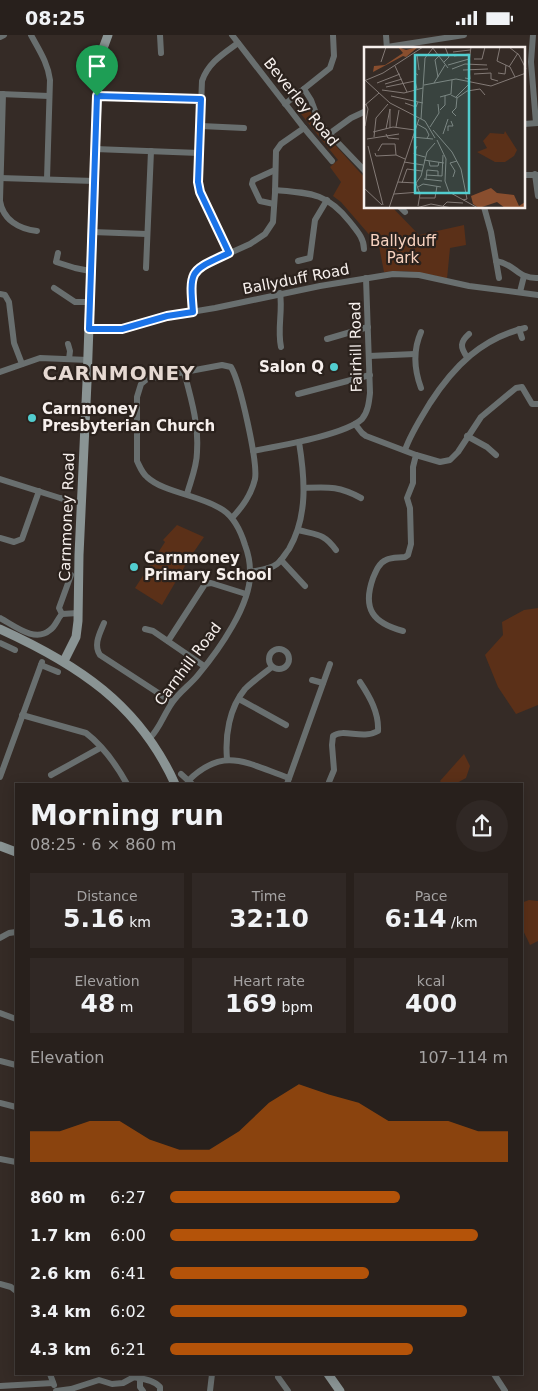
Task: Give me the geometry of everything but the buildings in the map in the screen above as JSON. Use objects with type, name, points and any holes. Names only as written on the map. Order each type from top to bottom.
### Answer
[{"type":"street","points":[[0,37],[4,35]]},
{"type":"street","points":[[31,35],[49,70],[47,179]]},
{"type":"street","name":"Carnmoney Road","points":[[64,661],[76,637],[78,613],[97,96],[99,64],[108,35]]},
{"type":"street","points":[[160,35],[161,53]]},
{"type":"street","name":"Beverley Road","points":[[232,35],[332,161]]},
{"type":"street","points":[[285,104],[330,68],[334,56],[333,35]]},
{"type":"street","points":[[393,47],[464,35]]},
{"type":"street","points":[[532,35],[532,77],[537,123]]},
{"type":"street","points":[[229,253],[200,192],[198,182],[201,99],[202,81],[205,72],[238,43]]},
{"type":"street","points":[[526,78],[532,77]]},
{"type":"street","points":[[304,89],[311,100],[316,117],[328,134],[364,169]]},
{"type":"street","points":[[37,231],[29,230],[9,220],[1,208],[2,94],[49,96]]},
{"type":"street","points":[[97,96],[201,99]]},
{"type":"street","points":[[328,134],[351,118],[364,112]]},
{"type":"street","points":[[201,127],[244,128]]},
{"type":"street","points":[[193,312],[192,280],[199,267],[250,244],[265,234],[273,222],[276,151],[304,128]]},
{"type":"street","points":[[95,149],[199,153]]},
{"type":"street","points":[[146,267],[151,151]]},
{"type":"street","points":[[274,204],[260,201],[252,184],[253,180],[259,176],[275,171]]},
{"type":"street","points":[[536,175],[538,196]]},
{"type":"street","points":[[0,178],[94,181]]},
{"type":"street","points":[[275,190],[305,192],[327,200],[338,207],[364,240],[364,249]]},
{"type":"street","points":[[298,261],[310,258],[315,220],[327,200]]},
{"type":"street","points":[[485,209],[491,232],[499,278]]},
{"type":"street","points":[[92,232],[148,234]]},
{"type":"street","points":[[58,253],[56,262],[76,269],[90,271]]},
{"type":"street","points":[[496,261],[506,263],[524,276],[538,278]]},
{"type":"street","name":"Ballyduff Road","points":[[89,329],[122,329],[167,316],[280,293],[393,275],[412,274],[469,287],[538,295]]},
{"type":"street","points":[[520,292],[524,276]]},
{"type":"street","name":"Fairhill Road","points":[[355,424],[363,417],[368,407],[370,375],[366,278]]},
{"type":"street","points":[[54,289],[75,302],[90,302]]},
{"type":"street","points":[[280,293],[282,310],[280,334],[282,347]]},
{"type":"street","points":[[0,294],[5,295],[9,302],[12,335],[22,364]]},
{"type":"street","points":[[327,339],[368,327]]},
{"type":"street","points":[[405,451],[410,438],[436,394],[456,367],[491,340],[522,328],[522,338]]},
{"type":"street","points":[[421,332],[416,343],[415,354],[417,377],[421,388]]},
{"type":"street","points":[[467,357],[462,348],[462,343],[463,339],[469,334]]},
{"type":"street","points":[[68,344],[70,351],[69,359]]},
{"type":"street","points":[[369,356],[415,354]]},
{"type":"street","points":[[0,372],[40,358],[88,360]]},
{"type":"street","points":[[222,365],[231,367],[234,373],[254,451],[255,478],[249,496],[232,518],[207,501],[157,484],[147,478],[137,461],[137,397],[141,384],[147,379],[184,372],[222,365]]},
{"type":"street","points":[[184,372],[194,410],[198,454],[186,493]]},
{"type":"street","points":[[298,394],[370,375]]},
{"type":"street","points":[[254,451],[299,442],[355,424],[366,436],[440,462],[450,460],[458,452],[481,417],[516,388],[522,387],[532,403],[538,404]]},
{"type":"street","points":[[467,436],[487,447],[496,455]]},
{"type":"street","points":[[250,571],[268,569],[281,560],[292,543],[301,523],[304,488],[299,442]]},
{"type":"street","points":[[404,631],[385,624],[372,615],[368,599],[372,580],[380,564],[388,559],[405,557],[410,551],[410,508],[407,498],[413,483],[413,467],[416,455]]},
{"type":"street","points":[[0,479],[81,503]]},
{"type":"street","points":[[304,488],[340,488],[361,498]]},
{"type":"street","points":[[0,538],[14,542],[22,539],[39,491]]},
{"type":"street","name":"Carnhill Road","points":[[150,738],[172,702],[198,675],[219,649],[234,622],[246,594],[250,571],[242,535],[232,518]]},
{"type":"street","points":[[298,530],[329,540],[336,550]]},
{"type":"street","points":[[281,560],[305,586]]},
{"type":"street","name":"Carnmoney Road","points":[[62,614],[59,608],[71,575]]},
{"type":"street","points":[[168,641],[205,583],[219,585],[246,594]]},
{"type":"street","points":[[0,618],[31,635],[38,636],[50,631],[62,614],[78,613]]},
{"type":"street","points":[[104,623],[98,637],[97,651],[100,655],[172,702]]},
{"type":"street","points":[[0,629],[64,661],[117,700],[150,738],[174,783]]},
{"type":"street","points":[[144,629],[153,631],[204,666]]},
{"type":"street","points":[[0,644],[16,650]]},
{"type":"street","points":[[0,776],[41,664],[58,672]]},
{"type":"street","points":[[181,774],[190,782],[200,769],[227,759],[238,760],[288,781],[330,664]]},
{"type":"street","points":[[227,759],[229,723],[239,699],[245,689],[272,667]]},
{"type":"street","points":[[312,680],[323,683]]},
{"type":"street","points":[[328,783],[334,770],[333,736],[343,733],[372,735],[378,731],[378,722],[370,696],[360,683]]},
{"type":"street","points":[[239,699],[286,725]]},
{"type":"street","points":[[22,715],[86,733],[118,768],[126,783]]},
{"type":"street","points":[[51,775],[100,747]]},
{"type":"street","points":[[0,846],[15,852]]},
{"type":"street","points":[[0,938],[15,931]]},
{"type":"street","points":[[0,1013],[15,1019]]},
{"type":"street","points":[[0,1061],[15,1065]]},
{"type":"street","points":[[0,1103],[15,1107]]},
{"type":"street","points":[[0,1159],[15,1162]]},
{"type":"street","points":[[0,1284],[15,1289]]},
{"type":"street","points":[[50,1375],[56,1391],[72,1389],[99,1381],[118,1384],[127,1382],[134,1377],[159,1385],[160,1391]]},
{"type":"street","points":[[210,1391],[212,1375]]},
{"type":"street","points":[[329,1375],[340,1391]]},
{"type":"street","points":[[495,1375],[505,1391]]},
{"type":"street","points":[[278,1377],[288,1391]]},
{"type":"street","points":[[140,1378],[140,1387],[143,1391]]},
{"type":"street","points":[[0,1386],[10,1388],[54,1383]]},
{"type":"green space","name":"Ballyduff Park","points":[[305,99],[316,124],[364,177],[364,209],[394,209],[419,235],[464,225],[466,245],[450,248],[447,279],[416,272],[384,272],[379,246],[341,202],[333,196],[341,182],[330,167],[338,160],[297,109],[301,100]]},
{"type":"green space","points":[[177,525],[204,537],[162,605],[135,588],[165,542],[163,540]]},
{"type":"green space","points":[[538,608],[538,705],[516,714],[498,687],[485,655],[503,635],[502,622],[524,610]]},
{"type":"green space","points":[[464,754],[470,766],[466,778],[457,783],[441,783],[440,781]]},
{"type":"green space","points":[[529,900],[538,901],[538,941],[530,945],[523,930],[523,902]]},
{"type":"place","name":"Salon Q","points":[[334,367]]},
{"type":"place","name":"Carnmoney Presbyterian Church","points":[[32,418]]},
{"type":"place","name":"Carnmoney Primary School","points":[[134,567]]},
{"type":"district","name":"CARNMONEY","points":[[119,373]]},
{"type":"route","points":[[97,96],[201,99],[198,182],[200,192],[229,253],[199,267],[195,272],[192,280],[193,312],[157,318],[131,328],[89,329],[97,96]]}]
